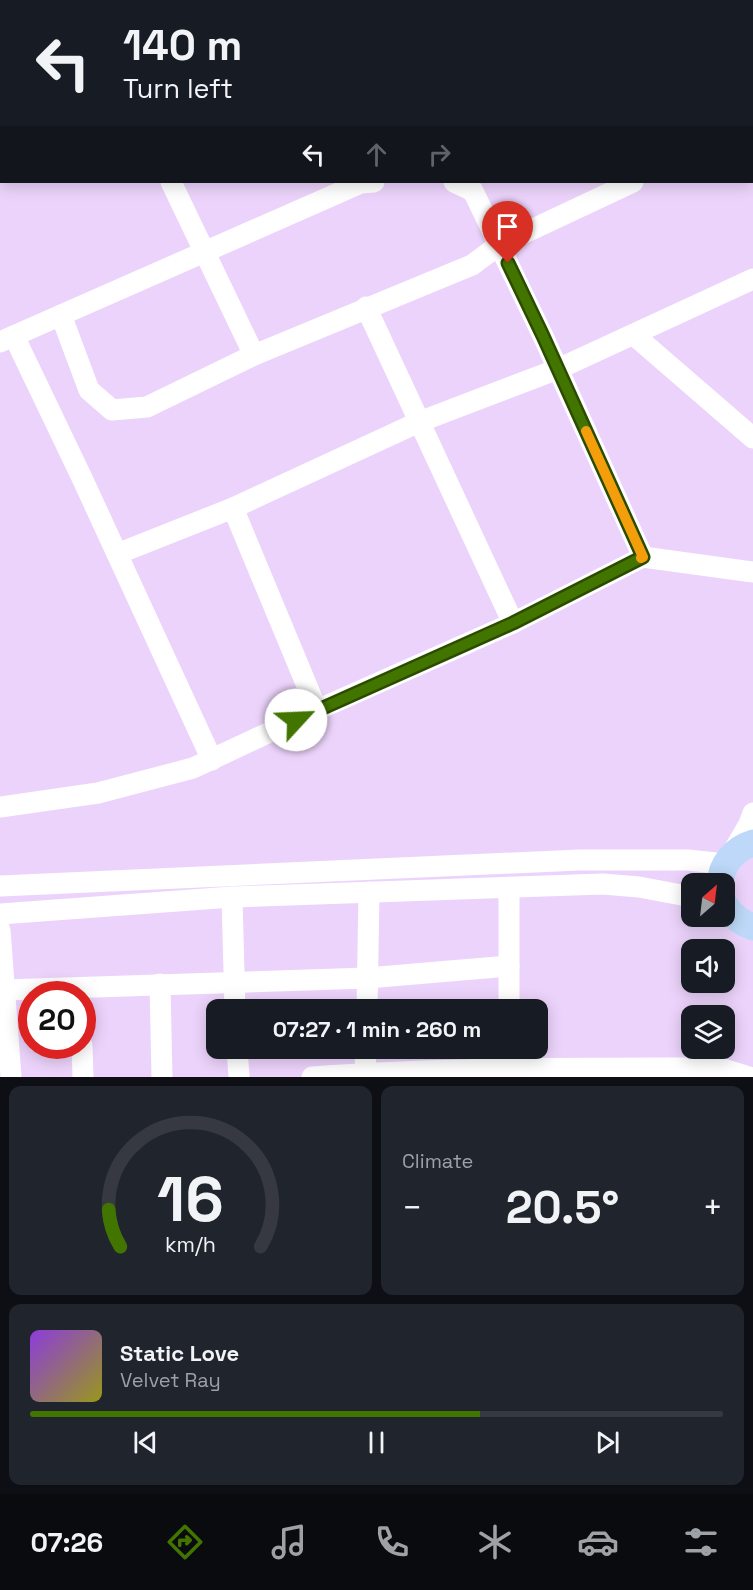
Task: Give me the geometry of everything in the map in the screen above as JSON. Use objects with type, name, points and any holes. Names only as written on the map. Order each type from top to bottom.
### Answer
[{"type":"main road","points":[[724,869],[736,852],[753,843]]},
{"type":"main road","points":[[735,917],[753,927]]},
{"type":"street","points":[[171,183],[254,355]]},
{"type":"street","points":[[212,760],[117,554],[7,339],[361,183]]},
{"type":"street","points":[[456,183],[473,191],[558,369],[643,557]]},
{"type":"street","points":[[61,315],[89,390],[112,410],[147,407],[254,355],[472,265],[499,244],[631,183]]},
{"type":"street","points":[[117,554],[233,508],[419,422],[558,369],[753,279]]},
{"type":"street","points":[[366,307],[513,623]]},
{"type":"street","points":[[634,334],[753,438]]},
{"type":"street","points":[[233,508],[317,710]]},
{"type":"street","points":[[0,807],[98,793],[193,768],[513,623],[643,557],[753,572]]},
{"type":"street","points":[[0,886],[579,860],[687,860],[724,869],[749,825],[753,813]]},
{"type":"street","points":[[0,914],[232,897],[603,884],[639,887],[681,895]]},
{"type":"street","points":[[509,888],[509,999]]},
{"type":"street","points":[[367,999],[369,892]]},
{"type":"street","points":[[232,897],[235,999]]},
{"type":"street","points":[[0,930],[11,1077]]},
{"type":"street","points":[[96,989],[160,984],[367,978],[509,966]]},
{"type":"street","points":[[160,984],[162,1077]]},
{"type":"street","points":[[4,990],[18,990]]},
{"type":"street","points":[[82,1059],[83,1077]]},
{"type":"street","points":[[238,1059],[239,1077]]},
{"type":"street","points":[[369,1059],[373,1074]]},
{"type":"street","points":[[312,1077],[509,1065],[720,1068],[749,1077]]},
{"type":"slow traffic","points":[[586,431],[643,557],[641,558]]},
{"type":"route","points":[[296,720],[513,623],[643,557],[508,263]]}]
